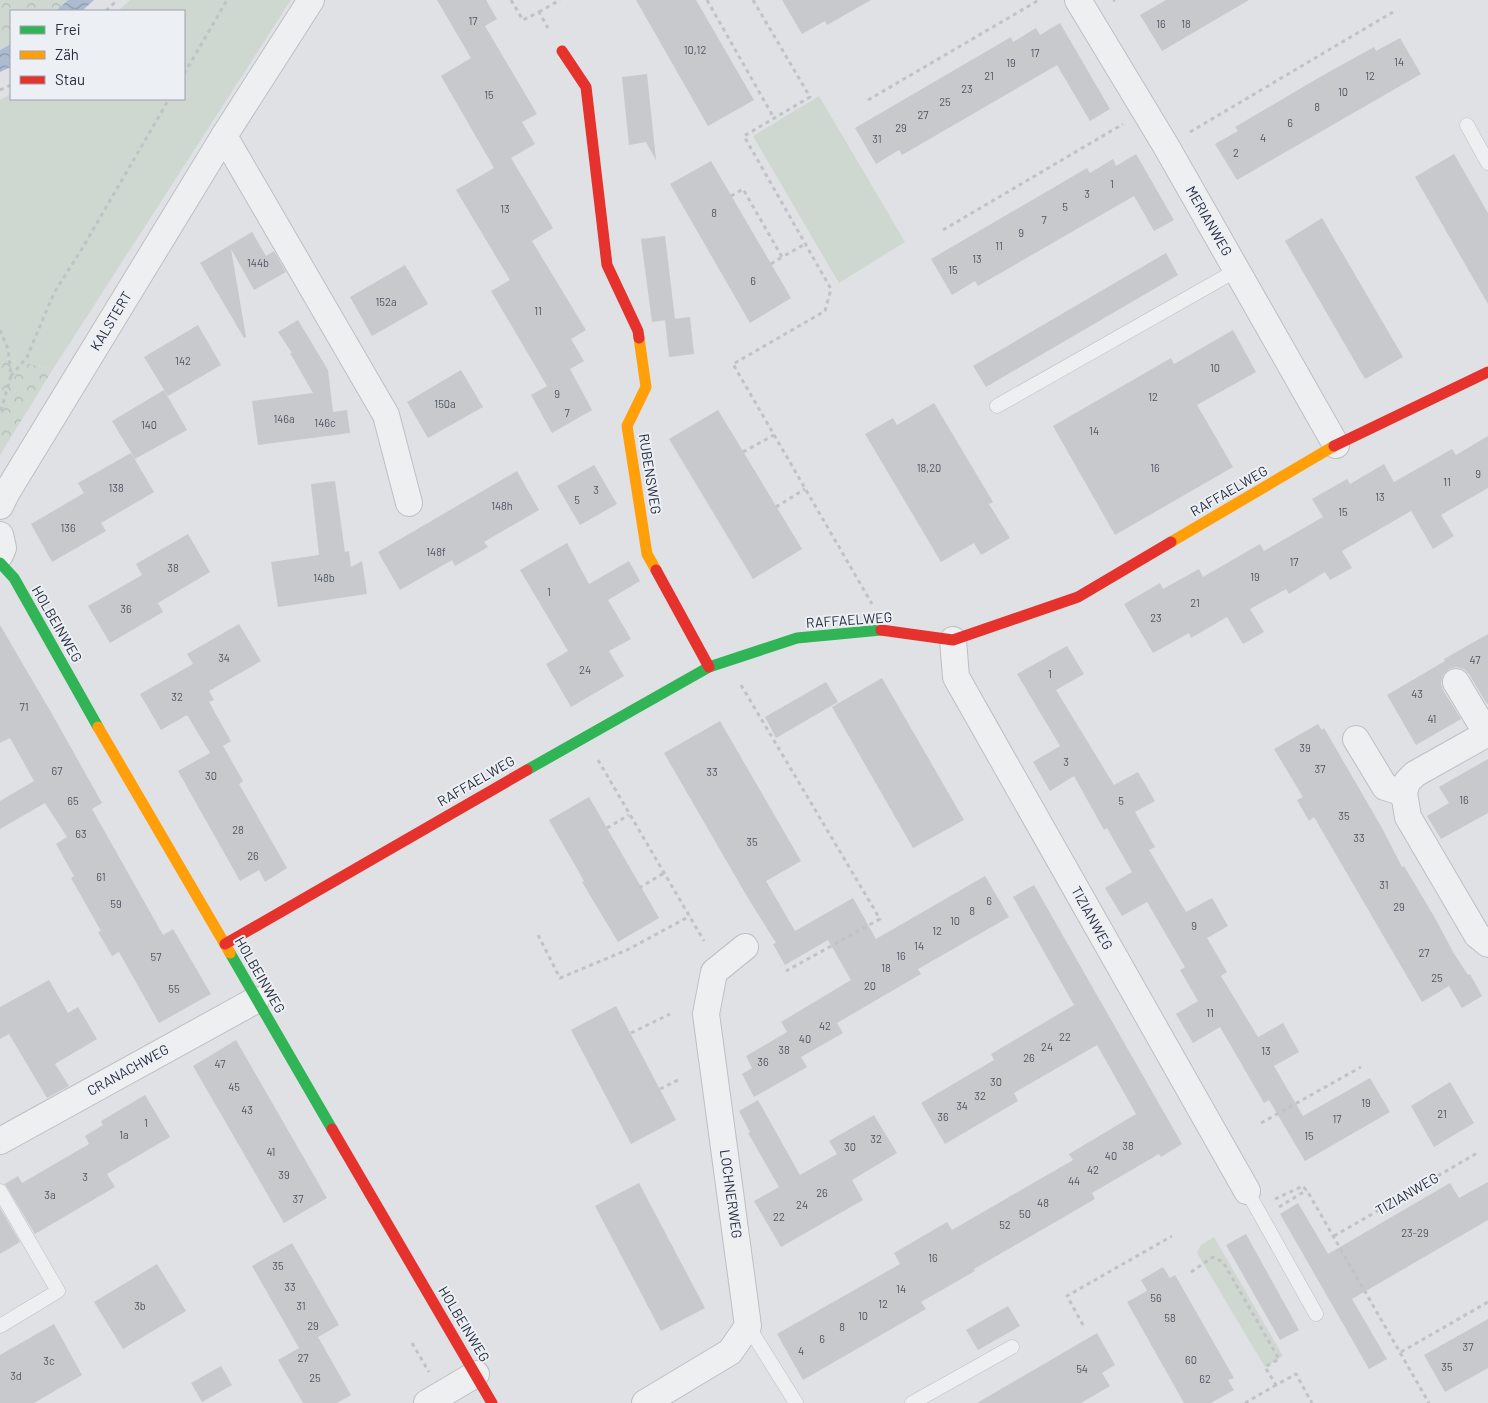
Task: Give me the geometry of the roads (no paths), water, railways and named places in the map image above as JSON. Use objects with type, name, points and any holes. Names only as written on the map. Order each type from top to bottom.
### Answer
[{"type":"street","name":"KALSTERT","points":[[0,506],[224,136],[312,0]]},
{"type":"street","name":"MERIANWEG","points":[[1078,0],[1166,146],[1336,445]]},
{"type":"street","name":"RUBENSWEG","points":[[562,50],[586,87],[607,266],[638,331],[646,387],[628,426],[647,554],[709,667]]},
{"type":"street","points":[[224,136],[386,415],[410,503]]},
{"type":"street","name":"RAFFAELWEG","points":[[225,944],[583,737],[709,667],[797,638],[884,630],[952,640],[1078,596],[1336,445],[1488,372]]},
{"type":"street","points":[[0,535],[3,548],[0,555]]},
{"type":"street","name":"HOLBEINWEG","points":[[0,563],[14,578],[112,752],[492,1403]]},
{"type":"street","name":"TIZIANWEG","points":[[952,640],[956,677],[1247,1191]]},
{"type":"street","points":[[1456,682],[1487,733],[1415,774],[1407,782],[1404,793],[1408,817],[1477,936],[1488,944]]},
{"type":"street","points":[[1356,739],[1385,787],[1404,793]]},
{"type":"street","name":"LOCHNERWEG","points":[[745,947],[714,972],[706,1014],[748,1326]]},
{"type":"street","name":"CRANACHWEG","points":[[0,1141],[256,1000]]},
{"type":"street","points":[[645,1403],[730,1352],[748,1326]]},
{"type":"street","points":[[427,1403],[476,1374]]},
{"type":"lane","points":[[1467,125],[1488,163]]},
{"type":"lane","points":[[997,406],[1237,270]]},
{"type":"lane","points":[[0,1191],[58,1290],[0,1326]]},
{"type":"lane","points":[[1247,1191],[1316,1314]]},
{"type":"lane","points":[[748,1326],[796,1403]]},
{"type":"lane","points":[[912,1403],[1012,1347]]},
{"type":"water","points":[[68,0],[94,0],[83,10],[57,10]]},
{"type":"water","points":[[10,45],[10,67],[0,72],[0,50]]}]
